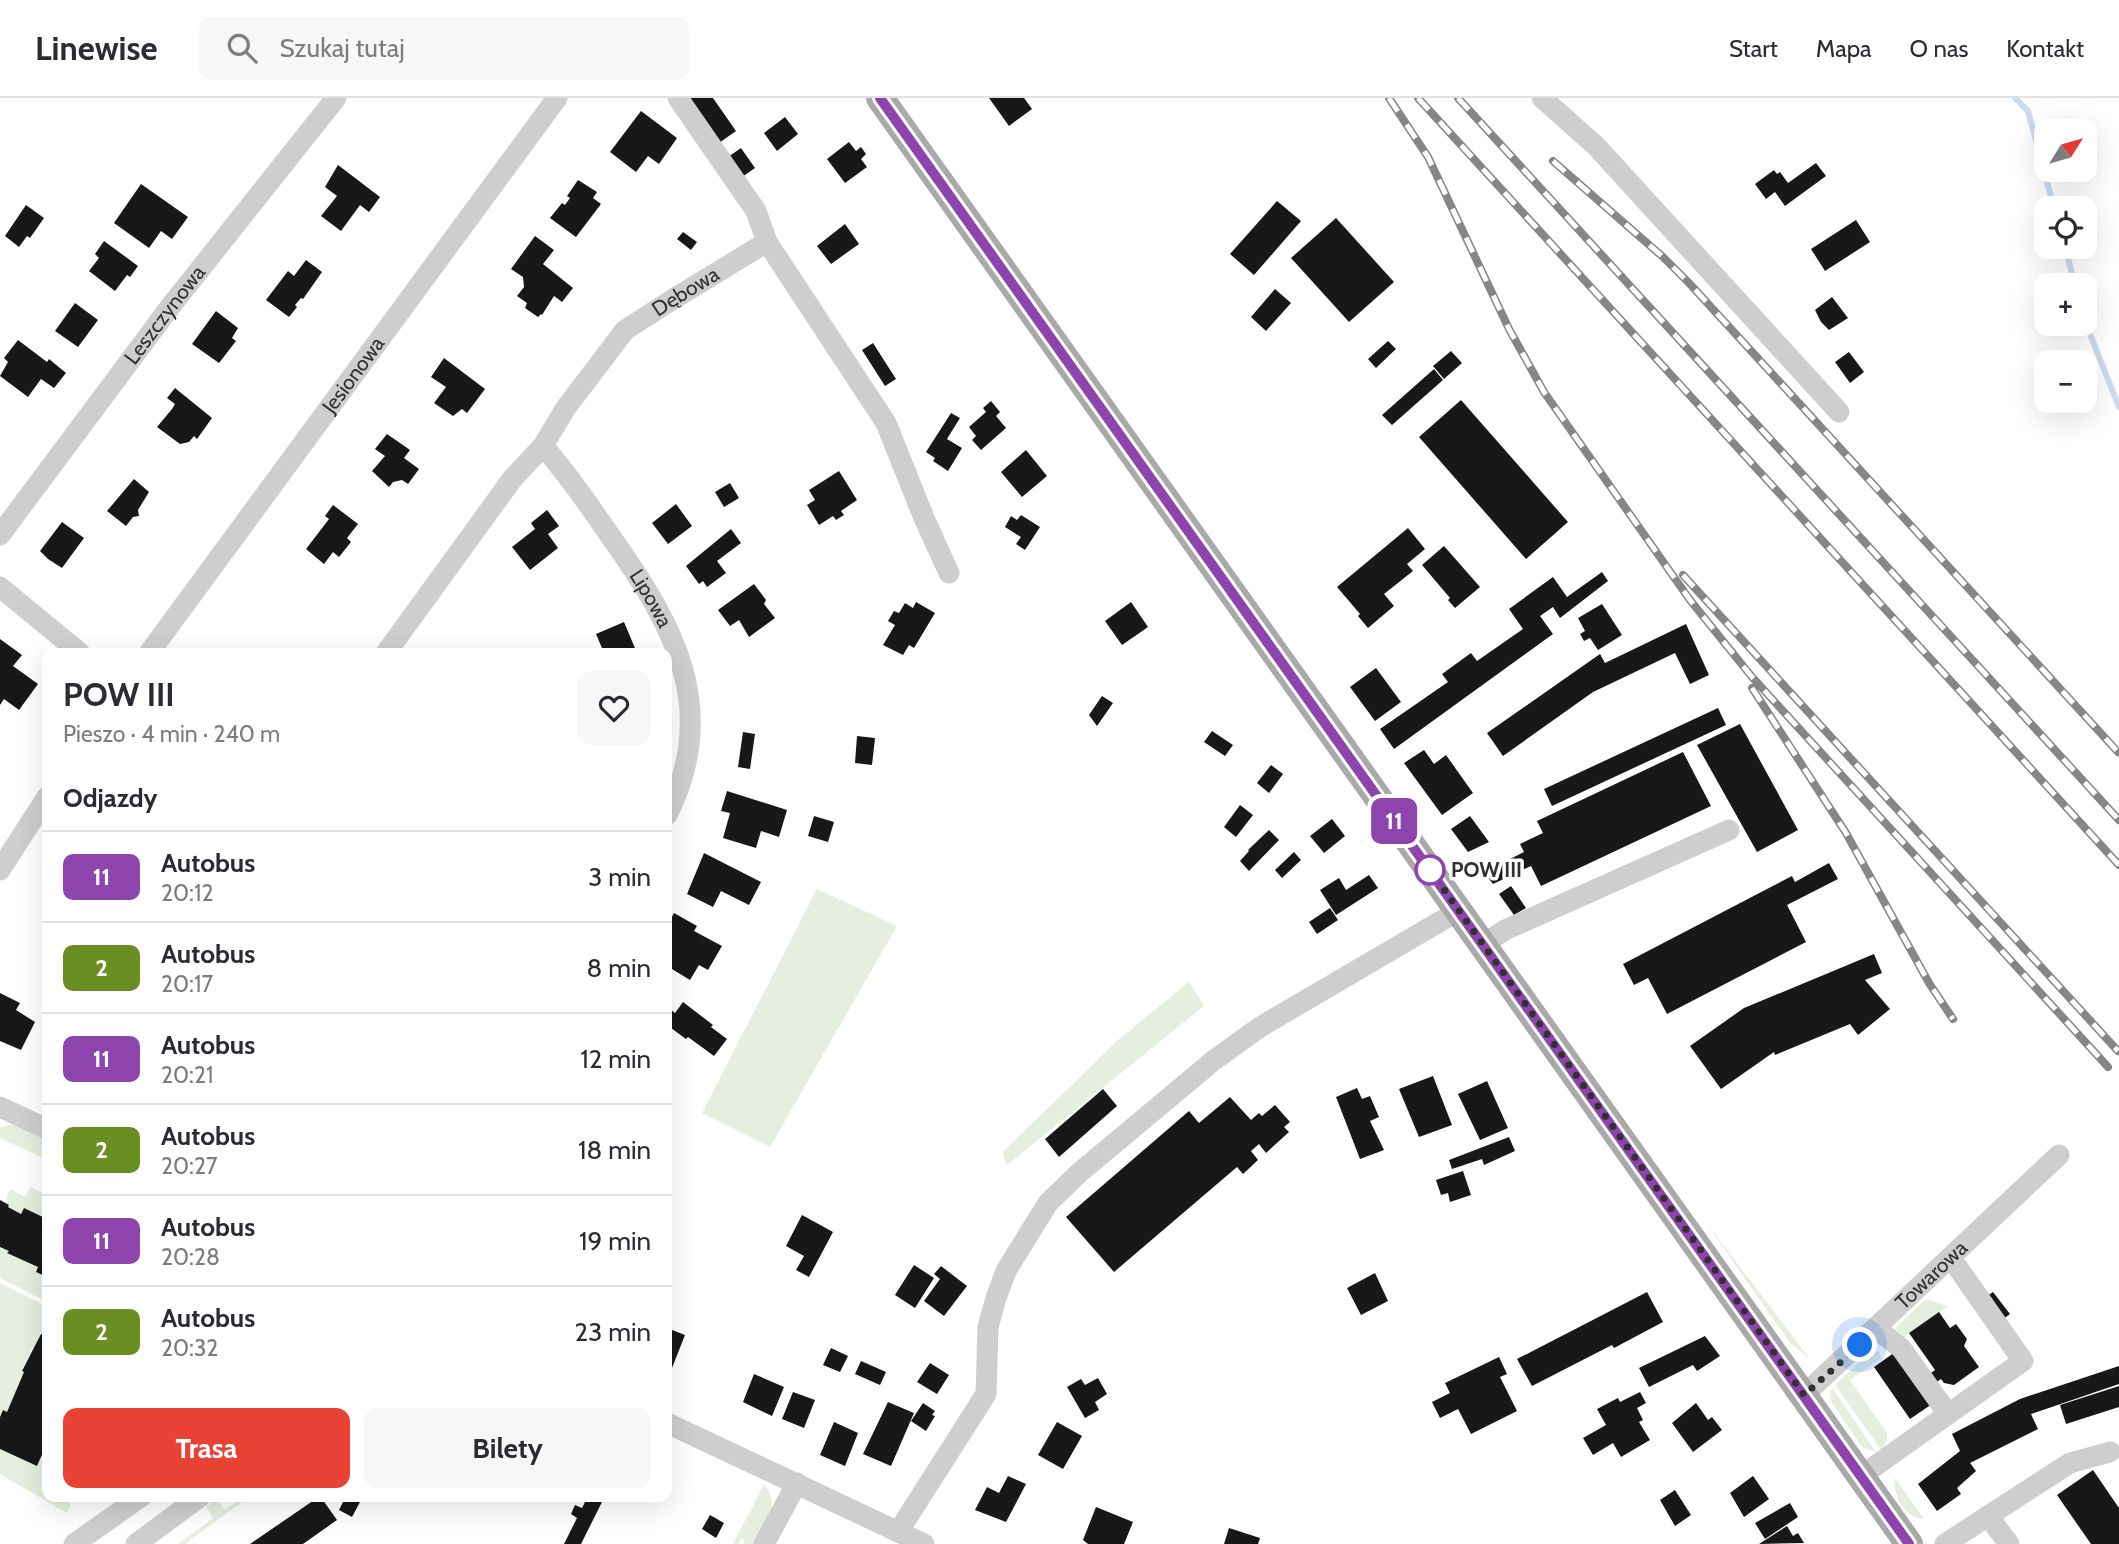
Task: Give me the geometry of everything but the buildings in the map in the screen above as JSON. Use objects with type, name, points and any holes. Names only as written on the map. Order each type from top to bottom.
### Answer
[{"type":"main road","points":[[880,98],[1909,1544]]},
{"type":"street","name":"Leszczynowa","points":[[0,535],[170,307],[336,98]]},
{"type":"street","name":"Jesionowa","points":[[153,648],[557,98]]},
{"type":"street","points":[[678,98],[756,211],[767,242],[886,423],[949,573]]},
{"type":"street","points":[[1542,98],[1596,146],[1839,412]]},
{"type":"street","name":"Dębowa","points":[[390,648],[513,478],[543,446],[565,409],[625,330],[767,242]]},
{"type":"street","name":"Lipowa","points":[[543,446],[567,474],[641,580],[667,624],[688,683],[691,721],[687,757],[672,800]]},
{"type":"street","points":[[0,587],[74,648]]},
{"type":"street","points":[[0,870],[42,805]]},
{"type":"street","points":[[1482,945],[1505,930],[1729,830]]},
{"type":"street","points":[[898,1532],[986,1394],[988,1327],[996,1298],[1006,1271],[1048,1203],[1079,1173],[1213,1061],[1251,1034],[1458,911]]},
{"type":"street","points":[[0,1107],[42,1127]]},
{"type":"street","name":"Towarowa","points":[[1804,1395],[2059,1155]]},
{"type":"street","points":[[1861,1476],[2023,1361],[1951,1258]]},
{"type":"street","points":[[1876,1329],[1901,1348],[1948,1414]]},
{"type":"street","points":[[672,1425],[924,1544]]},
{"type":"street","points":[[1945,1544],[2070,1463],[2110,1452]]},
{"type":"street","points":[[764,1544],[797,1483]]},
{"type":"street","points":[[74,1544],[134,1502]]},
{"type":"street","points":[[136,1544],[193,1502]]},
{"type":"street","points":[[1988,1516],[2009,1544]]},
{"type":"green space","points":[[817,889],[897,926],[770,1147],[702,1113]]},
{"type":"green space","points":[[1189,982],[1204,1006],[1007,1165],[1002,1153],[1118,1040]]},
{"type":"green space","points":[[13,1124],[42,1138],[42,1158],[0,1138],[0,1127]]},
{"type":"green space","points":[[30,1187],[42,1193],[42,1217],[24,1208],[21,1214],[5,1203],[10,1189],[25,1197]]},
{"type":"green space","points":[[1702,1217],[1809,1358],[1790,1343]]},
{"type":"green space","points":[[0,1247],[38,1267],[36,1272],[42,1275],[42,1299],[0,1278]]},
{"type":"green space","points":[[0,1283],[42,1304],[42,1335],[40,1334],[32,1348],[22,1370],[24,1372],[7,1412],[3,1410],[0,1417]]},
{"type":"green space","points":[[1926,1299],[1948,1306],[1901,1339],[1893,1330]]},
{"type":"green space","points":[[1879,1351],[1881,1358],[1850,1380],[1887,1433],[1887,1441],[1881,1450],[1835,1385],[1870,1352]]},
{"type":"green space","points":[[1832,1388],[1876,1452],[1862,1447],[1832,1403]]},
{"type":"green space","points":[[0,1449],[37,1465],[42,1454],[42,1498],[0,1474]]},
{"type":"green space","points":[[1895,1478],[1924,1519],[1911,1515],[1901,1505]]},
{"type":"green space","points":[[764,1484],[772,1507],[755,1544],[745,1544],[742,1537],[738,1544],[733,1544]]},
{"type":"green space","points":[[48,1502],[71,1503],[67,1513]]},
{"type":"green space","points":[[212,1502],[218,1502],[225,1510],[236,1502],[242,1502],[185,1544],[178,1544],[213,1518],[206,1507]]},
{"type":"waterway","points":[[2015,98],[2028,111],[2051,196]]},
{"type":"waterway","points":[[2068,259],[2072,273]]},
{"type":"waterway","points":[[2091,336],[2119,407]]},
{"type":"railway","points":[[1389,98],[1428,157],[1509,329],[1544,392],[1690,600],[1752,677],[2108,1067]]},
{"type":"railway","points":[[1418,98],[2119,865]]},
{"type":"railway","points":[[1458,98],[2119,820]]},
{"type":"railway","points":[[1553,161],[1689,283],[2118,752]]},
{"type":"railway","points":[[1683,575],[2118,1051]]},
{"type":"railway","points":[[1752,688],[1846,833],[1929,983],[1953,1019]]},
{"type":"bus line","name":"11","points":[[880,98],[1909,1544]]},
{"type":"place","name":"POW III","points":[[1430,870]]},
{"type":"route","points":[[1430,870],[1804,1395],[1860,1345]]}]
